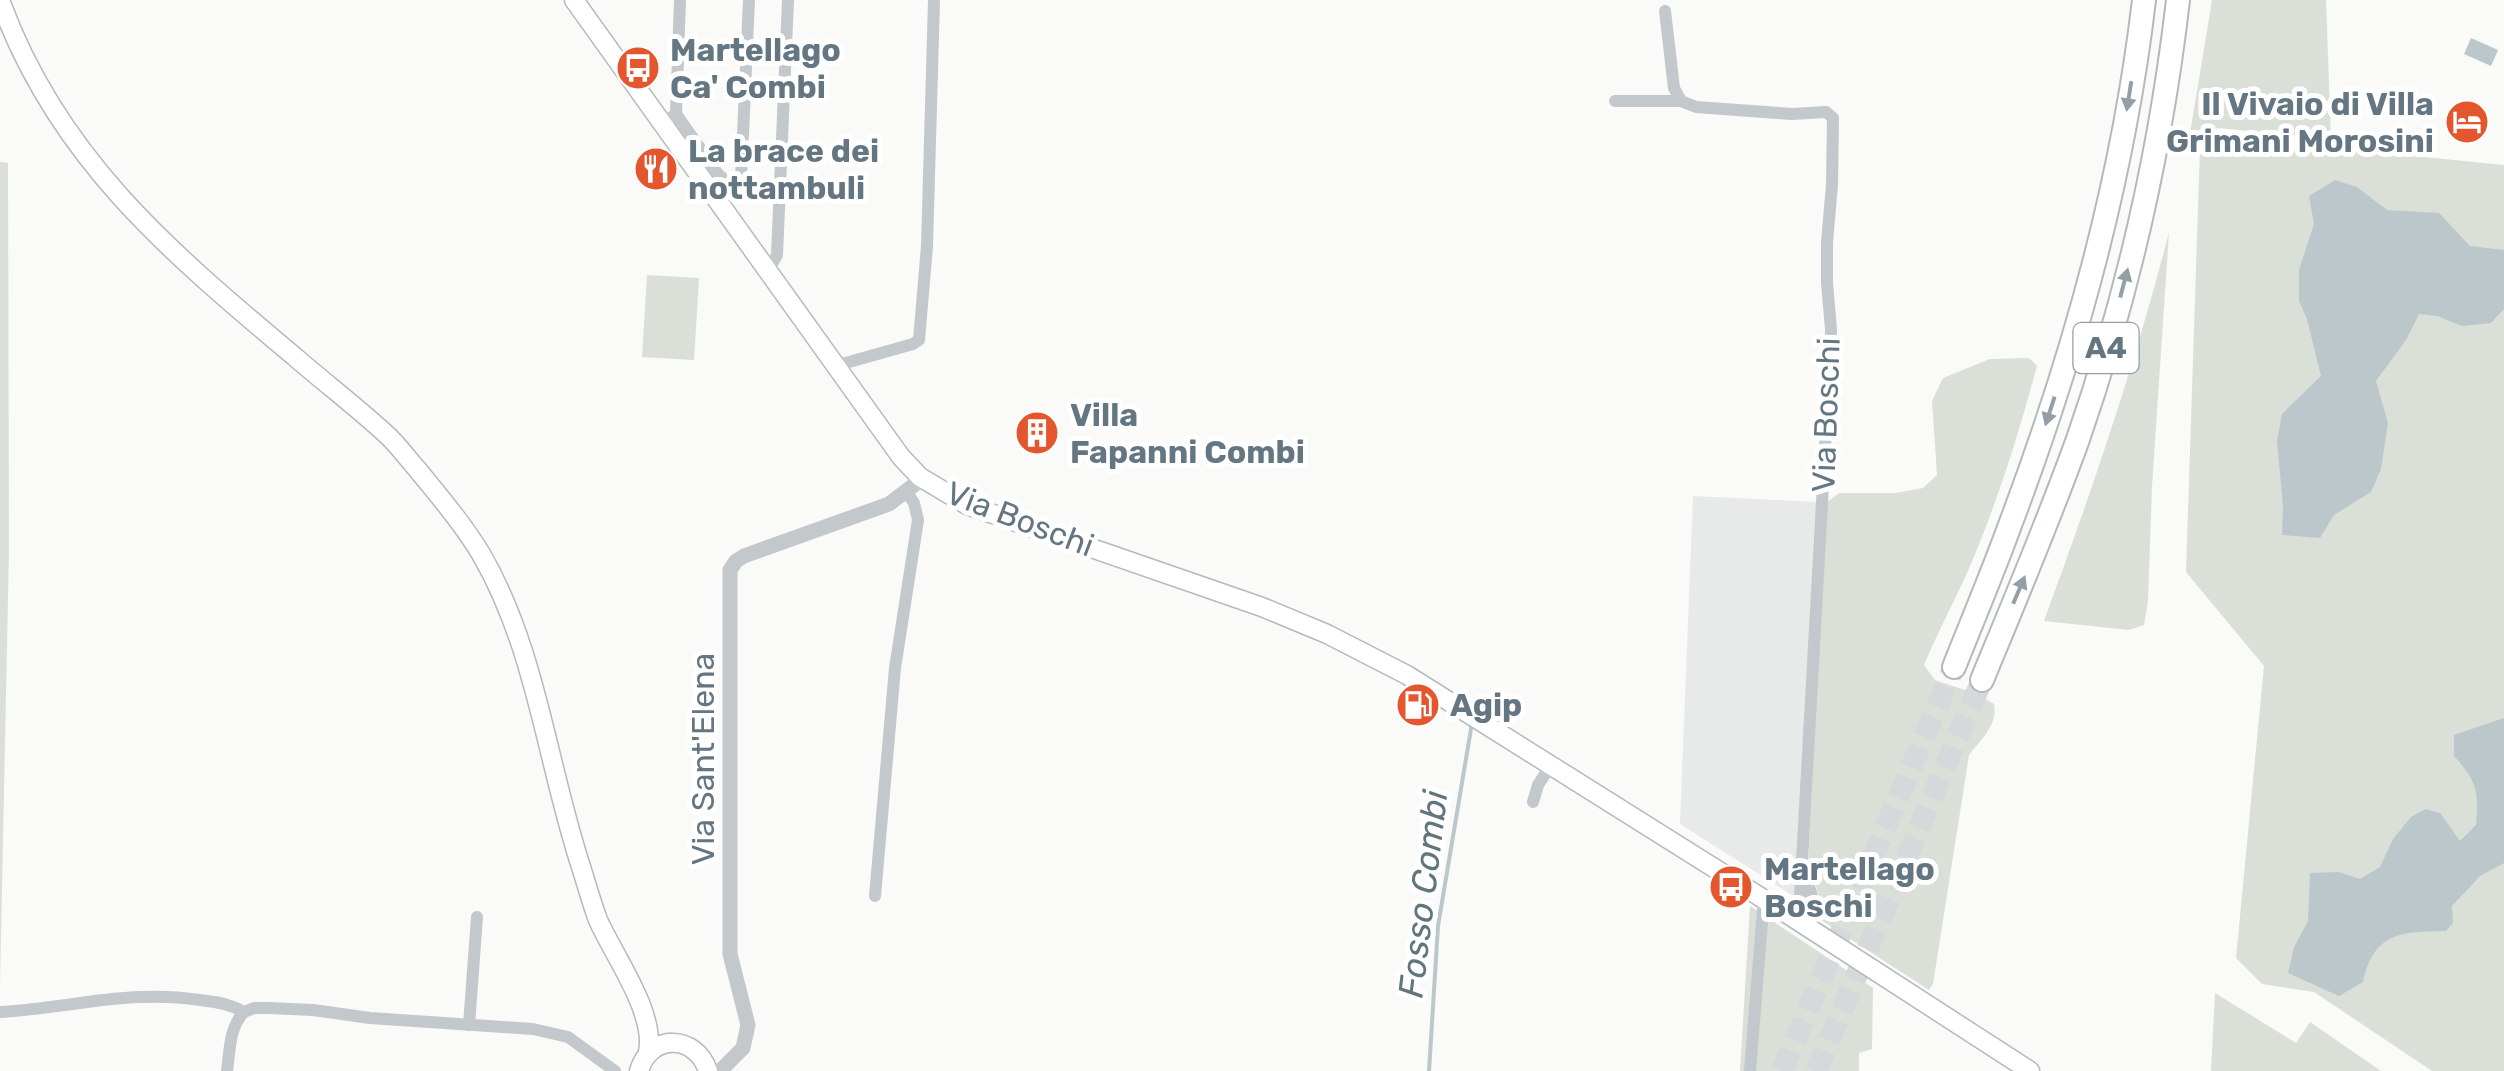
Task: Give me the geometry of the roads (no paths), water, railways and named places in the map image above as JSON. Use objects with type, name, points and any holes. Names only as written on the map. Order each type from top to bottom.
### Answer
[{"type":"highway","name":"A4","points":[[1954,667],[2010,525],[2080,317],[2124,128],[2144,0]]},
{"type":"highway","name":"A4","points":[[1982,680],[2072,454],[2111,332],[2156,139],[2178,0]]},
{"type":"main road","points":[[0,0],[38,84],[63,126],[110,187],[172,252],[390,437],[442,499],[480,553],[508,610],[535,688],[570,834],[598,919],[637,996],[648,1032],[643,1061]]},
{"type":"main road","name":"Via Boschi","points":[[574,0],[670,118],[767,268],[901,457],[920,477],[952,498],[984,512],[1255,604],[1327,634],[1407,675],[2030,1071]]},
{"type":"main road","points":[[637,996],[677,1043]]},
{"type":"main road","points":[[643,1061],[660,1045],[677,1043],[688,1046],[705,1064]]},
{"type":"street","points":[[670,118],[680,0]]},
{"type":"street","name":"Via Boschi","points":[[670,118],[727,182],[741,179],[749,0]]},
{"type":"street","points":[[767,268],[777,255],[788,0]]},
{"type":"street","points":[[837,367],[919,340],[927,246],[934,0]]},
{"type":"street","points":[[1665,11],[1674,88],[1680,101]]},
{"type":"street","name":"Via Boschi","points":[[1615,101],[1680,101],[1696,107],[1792,114],[1826,112],[1833,118],[1827,242],[1830,358],[1798,921]]},
{"type":"street","name":"Via Boschi","points":[[832,523],[889,504],[920,477]]},
{"type":"street","name":"Via Boschi","points":[[875,896],[895,668],[918,520],[906,491]]},
{"type":"street","name":"Via Sant'Elena","points":[[735,1056],[744,1044],[748,1025],[730,954],[730,570],[744,556],[832,523]]},
{"type":"street","points":[[1533,802],[1538,784],[1551,764]]},
{"type":"street","points":[[1750,1071],[1763,910],[1768,902]]},
{"type":"street","points":[[469,1025],[478,918]]},
{"type":"street","points":[[0,1012],[158,995],[231,1004],[244,1012]]},
{"type":"street","points":[[227,1071],[236,1021],[254,1008],[533,1029],[568,1037],[610,1068],[627,1068],[643,1061]]},
{"type":"street","points":[[705,1064],[735,1056]]},
{"type":"street","points":[[720,1071],[735,1056]]},
{"type":"waterway","name":"Fosso Combi","points":[[1429,1071],[1438,926],[1472,723]]},
{"type":"tunnel","points":[[1782,1071],[1954,667]]},
{"type":"tunnel","points":[[1816,1071],[1982,680]]},
{"type":"place","name":"Martellago Ca' Combi","points":[[638,68]]},
{"type":"place","name":"Il Vivaio di Villa Grimani Morosini","points":[[2467,122]]},
{"type":"place","name":"La brace dei nottambuli","points":[[656,169]]},
{"type":"place","name":"Villa Fapanni Combi","points":[[1037,433]]},
{"type":"place","name":"Agip","points":[[1418,705]]},
{"type":"place","name":"Martellago Boschi","points":[[1731,887]]}]
